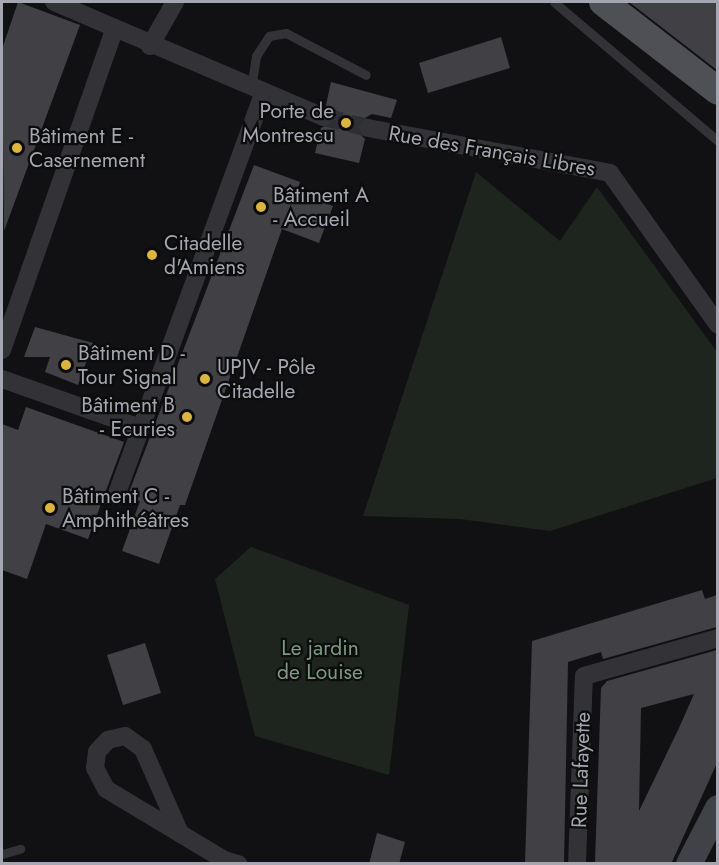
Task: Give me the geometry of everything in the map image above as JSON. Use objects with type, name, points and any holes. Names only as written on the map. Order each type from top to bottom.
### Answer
[{"type":"main road","points":[[603,2],[717,90]]},
{"type":"street","points":[[54,2],[150,46],[324,117]]},
{"type":"street","points":[[150,46],[174,2]]},
{"type":"street","points":[[2,350],[115,28]]},
{"type":"street","points":[[116,496],[257,91]]},
{"type":"street","name":"Rue des Français Libres","points":[[368,128],[610,173],[717,326]]},
{"type":"street","points":[[2,380],[140,428]]},
{"type":"street","name":"Rue Lafayette","points":[[578,864],[584,676],[717,638]]},
{"type":"street","points":[[179,831],[143,749],[125,736],[108,740],[97,752],[95,768],[106,789],[179,831],[238,864]]},
{"type":"street","points":[[689,864],[717,808]]},
{"type":"lane","points":[[554,2],[717,141]]},
{"type":"lane","points":[[257,91],[256,56],[269,36],[285,33],[366,75]]},
{"type":"lane","points":[[2,855],[20,849]]},
{"type":"green space","points":[[476,172],[560,241],[597,187],[717,352],[717,478],[550,531],[460,519],[363,516]]},
{"type":"green space","name":"Le jardin de Louise","points":[[251,547],[409,605],[389,775],[255,736],[215,579]]},
{"type":"building","name":"Bâtiment E - Casernement","points":[[18,2],[80,25],[4,231],[2,49]]},
{"type":"building","points":[[629,2],[717,2],[717,70]]},
{"type":"building","points":[[501,37],[510,68],[428,93],[419,63]]},
{"type":"building","points":[[331,82],[397,100],[391,118],[372,114],[359,121],[357,131],[365,139],[359,163],[315,153],[321,128],[335,121],[326,105]]},
{"type":"building","points":[[254,165],[300,182],[296,193],[333,206],[319,243],[282,229],[185,505],[180,505],[159,564],[122,551],[140,501],[126,500]]},
{"type":"building","name":"Bâtiment D - Tour Signal","points":[[35,327],[93,343],[78,385],[45,372],[50,357],[24,357]]},
{"type":"building","name":"Bâtiment C - Amphithéâtres","points":[[26,407],[124,442],[88,539],[46,524],[27,579],[2,570],[2,424],[18,430]]},
{"type":"building","points":[[702,590],[705,599],[717,595],[717,627],[603,659],[601,652],[568,662],[564,864],[525,864],[532,641]]},
{"type":"building","points":[[145,643],[161,693],[123,705],[107,655]]},
{"type":"building","points":[[717,650],[717,763],[671,864],[595,862],[601,688],[607,681]],"holes":[[[694,694],[639,811],[641,708]]]},
{"type":"building","points":[[377,833],[405,842],[399,864],[369,864]]},
{"type":"tunnel","points":[[324,117],[368,128]]},
{"type":"place","name":"Porte de Montrescu","points":[[346,123]]},
{"type":"place","name":"Bâtiment E - Casernement","points":[[17,148]]},
{"type":"place","name":"Bâtiment A - Accueil","points":[[261,207]]},
{"type":"place","name":"Citadelle d'Amiens","points":[[152,255]]},
{"type":"place","name":"Bâtiment D - Tour Signal","points":[[66,365]]},
{"type":"place","name":"UPJV - Pôle Citadelle","points":[[205,379]]},
{"type":"place","name":"Bâtiment B - Ecuries","points":[[187,417]]},
{"type":"place","name":"Bâtiment C - Amphithéâtres","points":[[50,508]]}]
